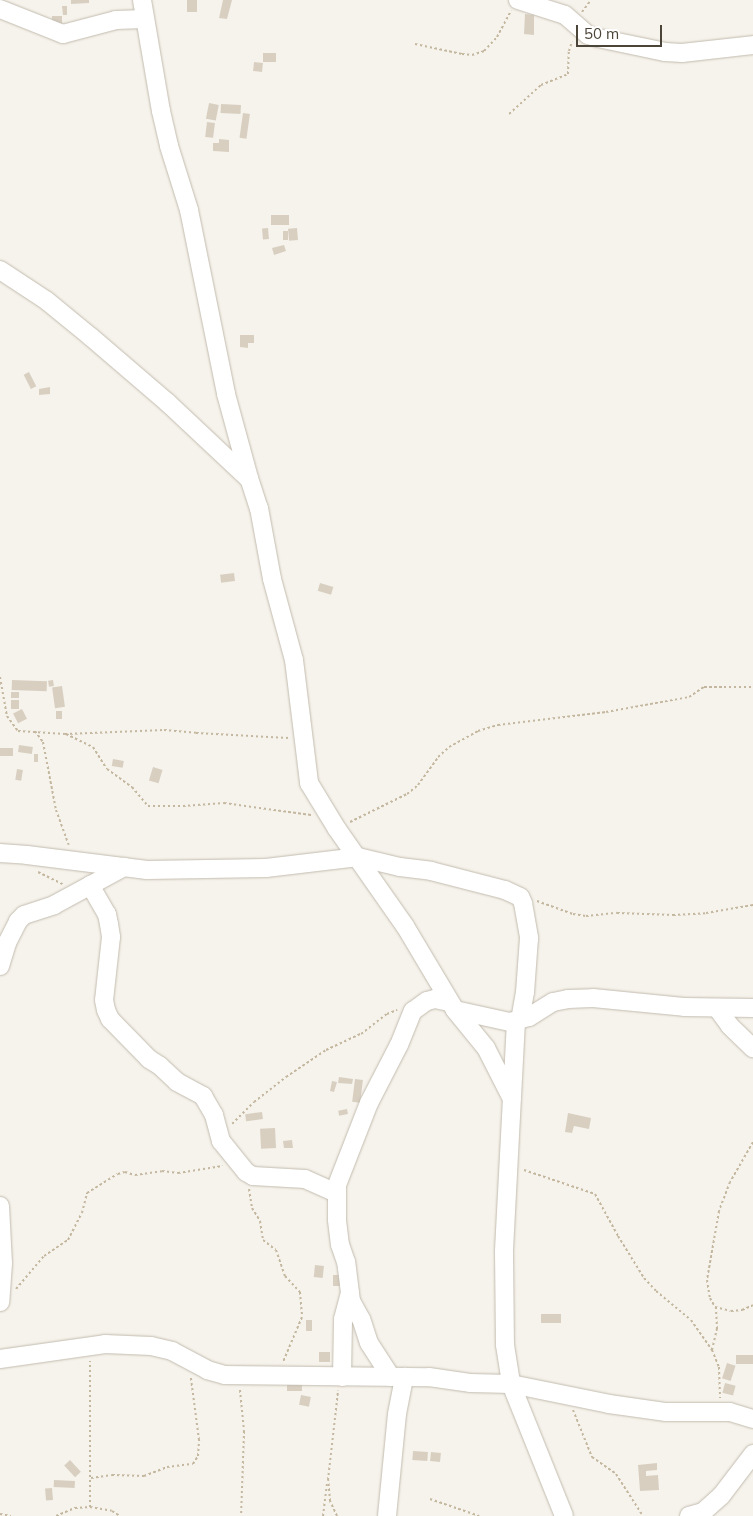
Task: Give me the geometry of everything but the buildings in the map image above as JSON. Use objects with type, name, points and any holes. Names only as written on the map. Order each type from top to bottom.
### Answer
[{"type":"street","points":[[142,0],[161,111],[169,146],[190,210],[226,394],[249,478],[260,508],[272,579],[294,660],[309,783],[337,829],[405,926],[452,1006],[486,1048],[512,1099]]},
{"type":"street","points":[[516,3],[559,12],[574,21],[582,30],[598,38],[665,52],[682,53],[753,45]]},
{"type":"street","points":[[0,9],[63,34],[116,20],[144,19]]},
{"type":"street","points":[[0,270],[47,301],[168,403],[249,478]]},
{"type":"street","points":[[0,854],[27,854],[147,870],[266,868],[358,857],[458,877],[512,892],[520,897],[526,915],[529,938],[525,992],[518,1021],[512,1099],[504,1252],[505,1345],[511,1384],[564,1516]]},
{"type":"street","points":[[0,966],[7,943],[18,921],[24,915],[54,905],[124,867]]},
{"type":"street","points":[[83,889],[107,914],[110,924],[111,937],[104,1000],[106,1010],[116,1025],[149,1059],[160,1066],[177,1082],[203,1096],[214,1115],[221,1141],[241,1168],[253,1176],[305,1179],[337,1193]]},
{"type":"street","points":[[387,1516],[397,1414],[398,1377],[369,1343],[361,1318],[350,1301],[346,1262],[340,1245],[337,1193],[341,1172],[369,1103],[399,1045],[413,1011],[427,1001],[435,999],[452,1006],[518,1021],[553,1002],[568,998],[593,998],[656,1005],[753,1008]]},
{"type":"street","points":[[717,1008],[730,1026],[753,1048]]},
{"type":"street","points":[[0,1206],[6,1298]]},
{"type":"street","points":[[342,1377],[342,1319],[350,1293]]},
{"type":"street","points":[[1,1355],[105,1344],[151,1346],[178,1355],[207,1370],[239,1376],[398,1377],[511,1384],[590,1400],[666,1412],[730,1412],[753,1419]]},
{"type":"street","points":[[689,1516],[703,1512],[721,1496],[744,1469],[753,1454]]},
{"type":"path","points":[[415,44],[462,54],[472,55],[484,51],[496,37],[516,3]]},
{"type":"path","points":[[509,114],[541,85],[568,74],[571,43],[582,30]]},
{"type":"path","points":[[0,678],[7,716],[15,730],[65,734],[93,731],[145,732],[164,730],[303,739]]},
{"type":"path","points":[[337,829],[406,794],[418,785],[438,757],[449,747],[478,731],[498,725],[606,712],[689,697],[704,687],[753,687]]},
{"type":"path","points":[[35,731],[43,742],[61,828],[76,862]]},
{"type":"path","points":[[65,734],[93,747],[107,769],[116,778],[127,782],[148,806],[224,803],[311,815]]},
{"type":"path","points":[[34,870],[83,889]]},
{"type":"path","points":[[520,897],[586,916],[626,913],[673,915],[706,913],[753,905]]},
{"type":"path","points":[[221,1141],[234,1121],[254,1102],[326,1050],[361,1034],[392,1012],[402,1009],[413,1011]]},
{"type":"path","points":[[712,1350],[717,1329],[715,1307],[710,1298],[707,1280],[719,1211],[730,1182],[753,1142]]},
{"type":"path","points":[[6,1298],[44,1256],[68,1240],[82,1213],[87,1193],[121,1172],[135,1175],[162,1171],[178,1173],[241,1168],[250,1202],[260,1221],[263,1240],[276,1250],[285,1276],[300,1292],[302,1317],[276,1376]]},
{"type":"path","points":[[508,1168],[525,1170],[595,1194],[644,1278],[656,1291],[686,1316],[712,1350],[719,1366],[719,1398],[730,1412]]},
{"type":"path","points":[[715,1307],[732,1311],[742,1310],[753,1305]]},
{"type":"path","points":[[89,1346],[90,1507]]},
{"type":"path","points":[[91,1478],[112,1475],[144,1476],[167,1468],[188,1466],[195,1462],[198,1456],[199,1440],[192,1381],[178,1355]]},
{"type":"path","points":[[239,1376],[244,1431],[241,1516]]},
{"type":"path","points":[[322,1516],[328,1480],[335,1410],[342,1377]]},
{"type":"path","points":[[567,1394],[592,1457],[616,1474],[643,1516]]},
{"type":"path","points":[[328,1480],[330,1501],[337,1516]]},
{"type":"path","points":[[430,1499],[454,1509],[479,1516]]},
{"type":"path","points":[[56,1516],[75,1508],[90,1507],[112,1510],[120,1516]]},
{"type":"path","points":[[0,1514],[11,1516]]}]
